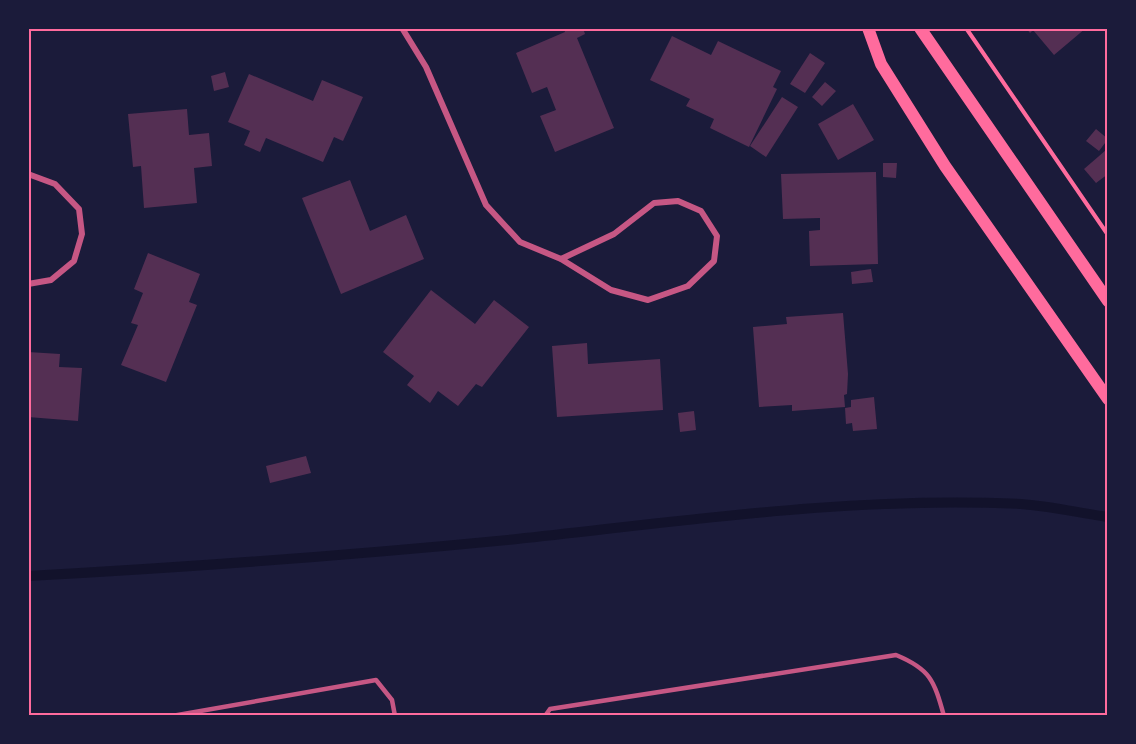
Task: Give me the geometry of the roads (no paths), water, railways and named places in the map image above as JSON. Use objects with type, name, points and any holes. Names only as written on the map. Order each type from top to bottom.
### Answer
[{"type":"main road","points":[[868,28],[880,64],[945,166],[1107,399]]},
{"type":"main road","points":[[920,28],[1107,301]]},
{"type":"street","points":[[402,28],[426,67],[486,205],[520,242],[561,259],[611,290],[648,300],[688,286],[714,261],[717,236],[701,211],[678,201],[654,203],[614,234],[561,259]]},
{"type":"street","points":[[28,174],[55,184],[79,209],[82,234],[74,261],[51,280],[28,284]]},
{"type":"lane","points":[[545,716],[550,709],[896,655],[921,665],[937,693],[944,716]]},
{"type":"lane","points":[[172,716],[376,680],[392,700],[395,716]]},
{"type":"waterway","points":[[28,576],[212,565],[395,550],[832,507],[958,502],[1021,504],[1108,517]]}]
